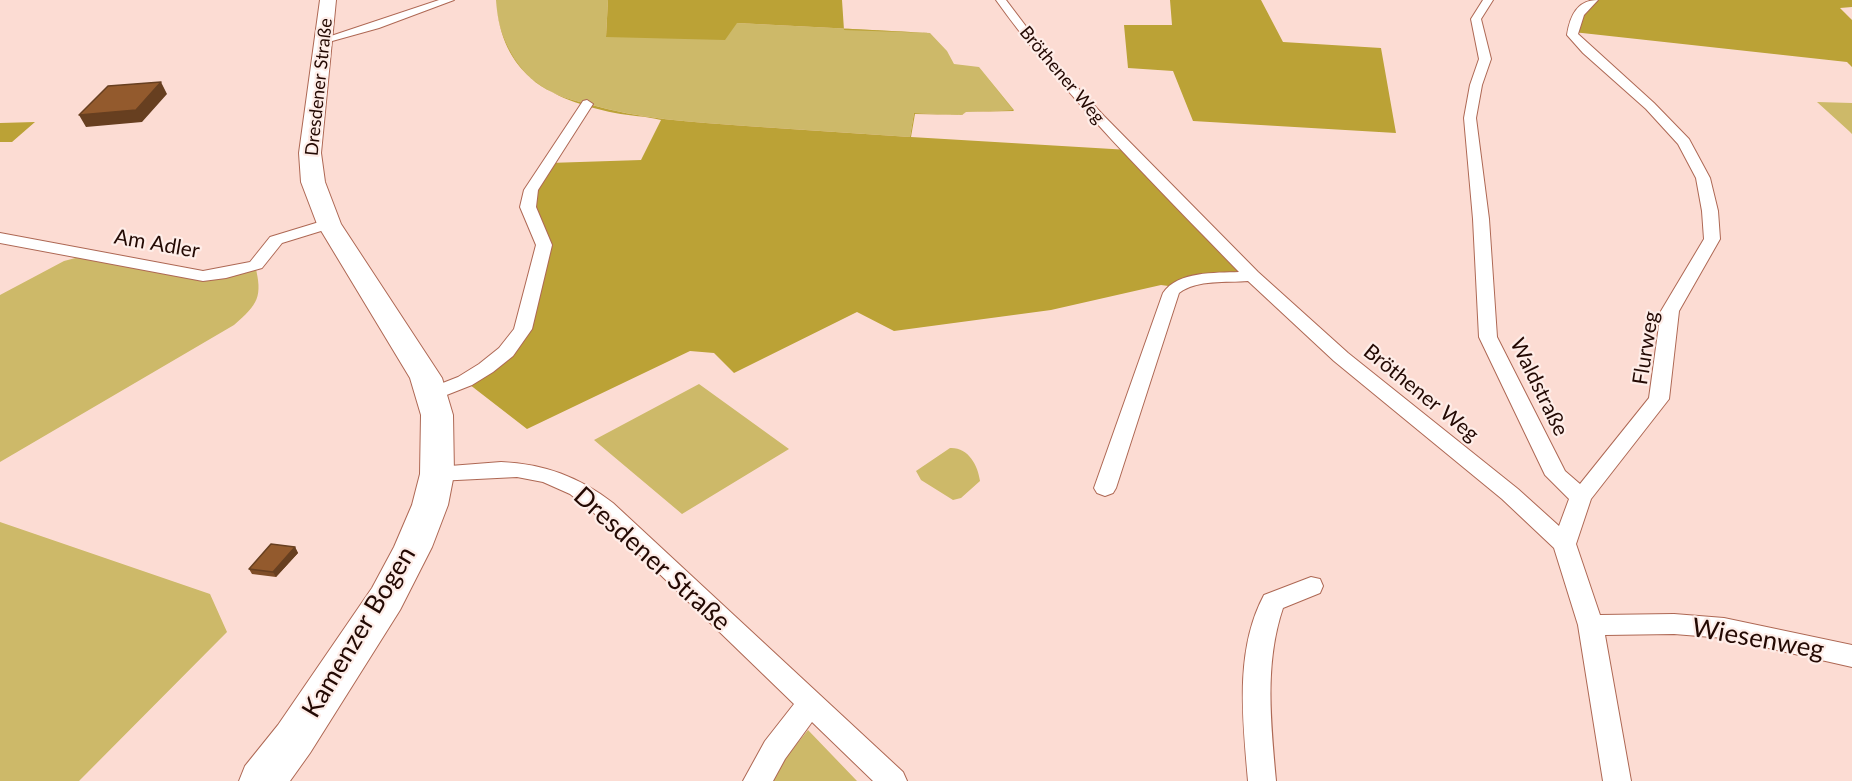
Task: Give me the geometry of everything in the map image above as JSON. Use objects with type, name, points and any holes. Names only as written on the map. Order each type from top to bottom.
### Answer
[{"type":"main road","name":"Dresdener Straße","points":[[328,0],[310,153],[313,182],[329,224],[411,350],[426,378],[432,394],[438,433],[437,474]]},
{"type":"main road","name":"Kamenzer Bogen","points":[[264,781],[386,599],[413,547],[430,506],[437,474]]},
{"type":"street","points":[[325,40],[375,26],[449,0]]},
{"type":"street","name":"Bröthener Weg","points":[[1001,0],[1046,60],[1099,119],[1252,276],[1341,357],[1493,480],[1564,544]]},
{"type":"street","name":"Waldstraße","points":[[1488,0],[1476,19],[1485,59],[1476,85],[1470,118],[1481,219],[1488,337],[1556,475],[1581,496]]},
{"type":"street","name":"Flurweg","points":[[1581,496],[1659,399],[1670,311],[1712,239],[1710,211],[1703,178],[1684,142],[1650,106],[1572,35],[1574,21],[1587,3],[1593,0]]},
{"type":"street","points":[[432,394],[465,381],[486,368],[506,352],[523,330],[544,245],[528,207],[531,190],[587,104]]},
{"type":"street","name":"Am Adler","points":[[0,238],[203,276],[256,265],[276,240],[329,224]]},
{"type":"street","points":[[1105,488],[1164,310],[1173,291],[1176,287],[1204,280],[1252,276]]},
{"type":"street","name":"Dresdener Straße","points":[[437,474],[504,469],[537,472],[563,481],[585,494],[697,595],[809,705],[893,781]]},
{"type":"street","points":[[1581,496],[1564,544],[1592,625],[1617,781]]},
{"type":"street","points":[[1262,781],[1256,715],[1262,627],[1273,602],[1311,586]]},
{"type":"street","name":"Wiesenweg","points":[[1592,625],[1674,624],[1724,628],[1852,656]]},
{"type":"street","points":[[757,781],[775,750],[809,705]]},
{"type":"shaded area","points":[[496,0],[608,0],[606,36],[737,23],[930,33],[947,51],[954,64],[979,67],[1014,110],[966,112],[961,115],[914,113],[910,137],[686,121],[608,109],[558,95],[541,86],[522,70],[504,37]]},
{"type":"shaded area","points":[[608,0],[842,0],[844,29],[737,23],[725,40],[606,37]]},
{"type":"shaded area","points":[[1170,0],[1261,0],[1283,42],[1381,48],[1396,133],[1193,121],[1173,71],[1128,68],[1124,25],[1172,25]]},
{"type":"shaded area","points":[[1594,0],[1852,0],[1852,7],[1840,8],[1852,20],[1852,67],[1847,62],[1573,32],[1588,3]]},
{"type":"shaded area","points":[[499,20],[509,48],[522,69],[518,65],[507,47],[500,26]]},
{"type":"shaded area","points":[[844,29],[930,33],[844,30]]},
{"type":"shaded area","points":[[979,67],[1014,111],[966,112],[1013,110]]},
{"type":"shaded area","points":[[558,95],[607,109],[666,119],[910,137],[914,113],[960,115],[915,114],[911,137],[1129,150],[1251,276],[1176,287],[1161,285],[1051,310],[894,331],[857,312],[734,373],[714,353],[690,351],[527,429],[465,381],[506,352],[544,245],[528,207],[549,163],[641,160],[661,120],[615,113],[591,107]]},
{"type":"shaded area","points":[[1817,102],[1852,103],[1852,134],[1849,131]]},
{"type":"shaded area","points":[[35,122],[12,142],[0,142],[0,123]]},
{"type":"shaded area","points":[[87,255],[185,274],[255,265],[258,293],[249,311],[234,325],[0,462],[0,295],[64,261]]},
{"type":"shaded area","points":[[699,384],[789,449],[682,514],[594,440]]},
{"type":"shaded area","points":[[950,448],[962,450],[971,458],[980,481],[961,498],[953,500],[921,480],[916,471]]},
{"type":"shaded area","points":[[0,522],[210,594],[227,632],[79,781],[0,781]]},
{"type":"shaded area","points":[[808,730],[857,781],[771,781],[779,766]]},
{"type":"building","points":[[161,82],[136,110],[79,115],[108,86]]},
{"type":"building","points":[[271,544],[295,547],[273,572],[249,569]]}]
